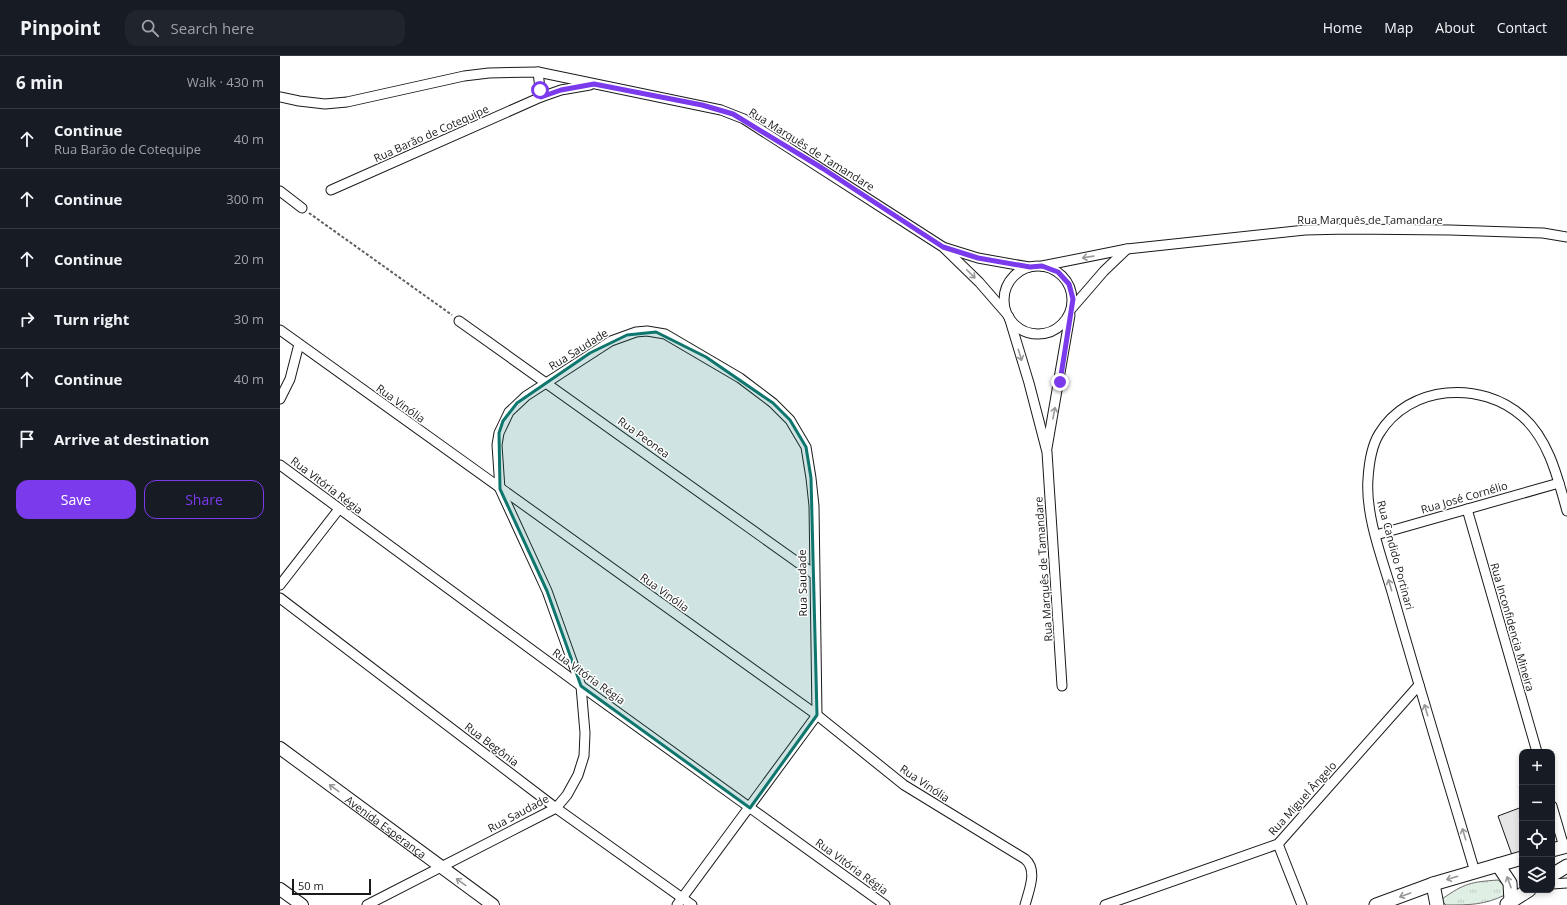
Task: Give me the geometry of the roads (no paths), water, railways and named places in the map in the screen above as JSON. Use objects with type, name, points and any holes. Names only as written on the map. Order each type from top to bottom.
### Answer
[{"type":"main road","points":[[1376,905],[1433,884],[1519,859]]},
{"type":"main road","points":[[1498,865],[1510,883],[1510,904]]},
{"type":"main road","points":[[1555,873],[1567,866]]},
{"type":"main road","points":[[1433,884],[1437,905]]},
{"type":"main road","points":[[1510,904],[1525,893]]},
{"type":"street","name":"Rua Marquês de Tamandare","points":[[280,97],[325,104],[347,102],[464,76],[489,73],[538,72],[702,105],[738,116],[943,247],[979,282],[1007,315],[1029,383],[1047,452],[1062,686]]},
{"type":"street","points":[[538,72],[541,97]]},
{"type":"street","name":"Rua Barão de Cotequipe","points":[[331,190],[541,97],[561,90],[594,84]]},
{"type":"street","points":[[280,191],[302,208]]},
{"type":"street","name":"Rua Marquês de Tamandare","points":[[1042,266],[1127,249],[1265,234],[1348,229],[1543,233],[1567,237]]},
{"type":"street","name":"Rua Marquês de Tamandare","points":[[943,247],[978,258],[1030,267]]},
{"type":"street","points":[[1071,310],[1073,299],[1069,284],[1058,272],[1042,266],[1030,267],[1017,274],[1008,285],[1005,294],[1007,315],[1016,326],[1025,332],[1047,334],[1057,329],[1065,322],[1071,310],[1099,276],[1127,249]]},
{"type":"street","name":"Rua Marquês de Tamandare","points":[[1047,452],[1071,310]]},
{"type":"street","name":"Rua Peonea","points":[[459,321],[814,574]]},
{"type":"street","name":"Rua Vinólia","points":[[280,330],[817,715],[904,785],[1025,859],[1030,865],[1032,873],[1025,905]]},
{"type":"street","name":"Rua Saudade","points":[[367,905],[556,808],[567,795],[578,775],[584,756],[585,733],[581,686],[547,591],[500,489],[497,445],[503,421],[509,412],[522,399],[611,341],[627,335],[647,331],[665,334],[706,357],[757,390],[790,420],[806,447],[814,506],[817,715]]},
{"type":"street","points":[[280,399],[290,379],[299,344]]},
{"type":"street","name":"Rua Candido Portinari","points":[[1475,872],[1376,535],[1369,499],[1368,481],[1371,451],[1380,433],[1391,419],[1407,406],[1429,396],[1451,392],[1473,393],[1502,402],[1523,416],[1537,432],[1559,483],[1567,511]]},
{"type":"street","name":"Rua Vitória Régia","points":[[280,465],[581,686],[885,905]]},
{"type":"street","name":"Rua José Cornélio","points":[[1376,535],[1559,483]]},
{"type":"street","points":[[280,585],[339,509]]},
{"type":"street","name":"Rua Inconfidencia Mineira","points":[[1467,509],[1536,749]]},
{"type":"street","name":"Rua Begônia","points":[[280,598],[679,902],[692,905]]},
{"type":"street","name":"Rua Miguel Ângelo","points":[[1105,905],[1278,844],[1419,685]]},
{"type":"street","points":[[679,902],[750,808],[817,715]]},
{"type":"street","name":"Avenida Esperança","points":[[280,748],[493,905]]},
{"type":"street","points":[[1555,820],[1561,848]]},
{"type":"street","points":[[1278,844],[1302,905]]},
{"type":"street","points":[[1555,884],[1567,883]]},
{"type":"street","points":[[280,889],[302,905]]}]
